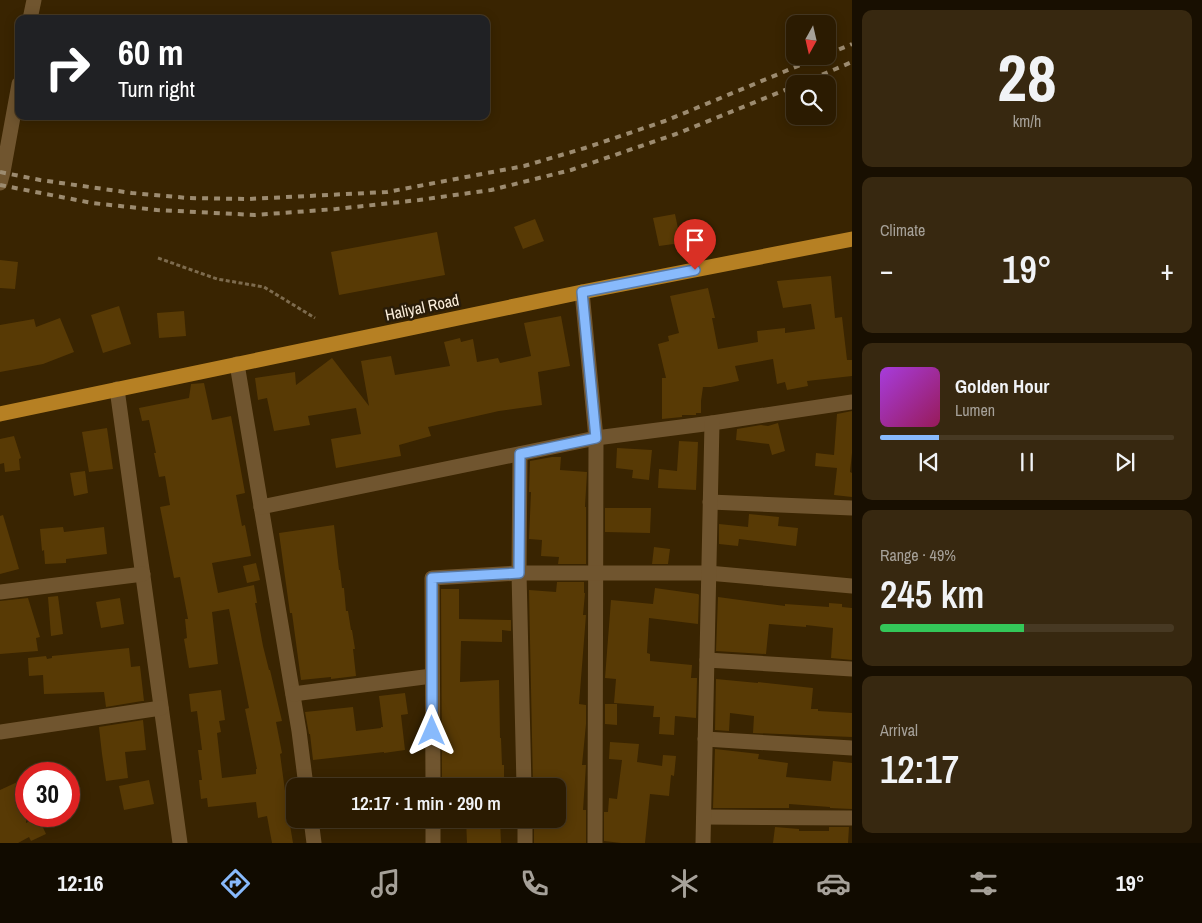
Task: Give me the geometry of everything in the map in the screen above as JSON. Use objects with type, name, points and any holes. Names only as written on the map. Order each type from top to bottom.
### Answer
[{"type":"main road","name":"Haliyal Road","points":[[0,414],[582,292],[852,239]]},
{"type":"street","points":[[31,15],[34,0]]},
{"type":"street","points":[[0,183],[15,106]]},
{"type":"street","points":[[582,292],[596,438],[595,843]]},
{"type":"street","points":[[237,364],[293,694],[305,778]]},
{"type":"street","points":[[117,389],[180,843]]},
{"type":"street","points":[[261,507],[596,438],[852,402]]},
{"type":"street","points":[[703,843],[712,423]]},
{"type":"street","points":[[520,454],[519,573],[524,778]]},
{"type":"street","points":[[710,502],[852,508]]},
{"type":"street","points":[[432,778],[432,578],[519,573],[708,573],[852,586]]},
{"type":"street","points":[[0,592],[143,574]]},
{"type":"street","points":[[707,660],[852,669]]},
{"type":"street","points":[[293,694],[432,676]]},
{"type":"street","points":[[0,732],[161,708]]},
{"type":"street","points":[[705,739],[852,748]]},
{"type":"street","points":[[704,817],[852,818]]},
{"type":"street","points":[[312,828],[314,843]]},
{"type":"street","points":[[433,828],[433,843]]},
{"type":"street","points":[[525,828],[525,843]]},
{"type":"path","points":[[158,258],[217,278],[264,286],[315,318]]},
{"type":"building","points":[[675,214],[681,243],[659,246],[653,218]]},
{"type":"building","points":[[535,219],[544,241],[523,249],[514,227]]},
{"type":"building","points":[[437,232],[445,275],[339,295],[331,252]]},
{"type":"building","points":[[0,260],[18,262],[15,289],[0,288]]},
{"type":"building","points":[[831,276],[835,318],[842,317],[847,360],[852,360],[852,376],[807,381],[808,386],[787,390],[785,382],[777,384],[773,359],[735,366],[739,381],[703,387],[701,413],[662,419],[662,378],[666,378],[658,344],[669,341],[668,336],[679,333],[670,296],[708,288],[715,318],[712,318],[718,349],[758,342],[757,331],[785,328],[785,333],[815,329],[811,304],[783,308],[777,281]]},
{"type":"building","points":[[119,306],[131,344],[103,353],[91,315]]},
{"type":"building","points":[[184,311],[186,336],[159,338],[157,313]]},
{"type":"building","points":[[561,316],[570,366],[538,372],[542,405],[499,411],[428,427],[431,436],[399,445],[401,456],[336,468],[331,439],[361,434],[356,408],[308,416],[310,425],[274,431],[267,398],[258,400],[255,378],[295,372],[296,385],[332,358],[369,406],[361,361],[391,356],[395,375],[450,366],[444,342],[460,338],[461,342],[473,339],[477,362],[498,358],[500,363],[531,356],[524,323]]},
{"type":"building","points":[[60,318],[74,352],[43,364],[0,372],[0,325],[34,319],[36,327]]},
{"type":"building","points":[[204,383],[212,420],[231,416],[245,493],[236,495],[242,526],[245,525],[251,556],[212,563],[218,593],[254,585],[257,603],[255,603],[263,646],[282,721],[276,722],[286,791],[286,828],[290,828],[293,843],[272,843],[267,816],[258,818],[256,802],[208,807],[207,798],[201,799],[199,780],[202,780],[198,750],[202,750],[197,711],[191,712],[189,694],[221,690],[225,720],[219,721],[221,732],[217,733],[222,778],[256,774],[257,769],[245,709],[249,708],[229,609],[212,612],[218,664],[189,668],[184,639],[187,638],[185,619],[188,619],[180,577],[174,578],[160,507],[170,505],[165,476],[159,477],[149,420],[142,421],[139,408],[189,398],[191,384]]},
{"type":"building","points":[[852,411],[850,472],[852,473],[852,497],[834,495],[837,468],[815,466],[816,453],[834,455],[837,414]]},
{"type":"building","points":[[778,423],[785,451],[772,455],[769,444],[736,440],[737,429],[761,425],[768,426]]},
{"type":"building","points":[[107,428],[113,469],[89,472],[82,432]]},
{"type":"building","points":[[14,436],[21,458],[19,459],[20,470],[5,472],[4,463],[0,464],[0,439]]},
{"type":"building","points":[[679,441],[698,442],[696,490],[658,488],[659,469],[677,471]]},
{"type":"building","points":[[617,448],[652,450],[649,480],[632,478],[633,470],[616,468]]},
{"type":"building","points":[[561,457],[560,470],[587,472],[585,507],[586,564],[558,564],[559,557],[541,556],[542,540],[529,539],[530,461]]},
{"type":"building","points":[[85,471],[88,493],[74,496],[70,473]]},
{"type":"building","points":[[605,508],[651,508],[650,533],[605,532]]},
{"type":"building","points":[[749,514],[779,517],[778,526],[798,528],[796,546],[739,539],[738,546],[719,544],[719,524],[748,527]]},
{"type":"building","points":[[3,515],[19,569],[0,574],[0,516]]},
{"type":"building","points":[[334,525],[342,588],[344,588],[346,611],[348,611],[355,649],[353,649],[356,676],[301,680],[279,533]]},
{"type":"building","points":[[63,527],[64,532],[104,527],[107,554],[66,559],[66,563],[45,564],[40,529]]},
{"type":"building","points":[[654,547],[670,549],[668,564],[652,564]]},
{"type":"building","points":[[256,563],[260,580],[247,583],[243,566]]},
{"type":"building","points":[[557,582],[584,582],[583,615],[586,615],[579,704],[586,705],[582,765],[586,765],[583,810],[586,810],[586,843],[534,843],[534,828],[566,828],[566,778],[533,778],[529,590],[556,592]]},
{"type":"building","points":[[655,588],[699,595],[698,624],[649,618],[647,653],[650,654],[650,661],[692,665],[691,678],[697,678],[696,718],[675,716],[674,735],[659,734],[660,717],[653,717],[654,706],[614,703],[616,679],[605,678],[611,600],[653,604]]},
{"type":"building","points":[[441,589],[459,589],[459,619],[511,620],[511,631],[502,630],[502,642],[461,641],[460,682],[499,680],[500,738],[504,778],[442,778]]},
{"type":"building","points":[[58,596],[63,634],[51,636],[48,597]]},
{"type":"building","points":[[718,597],[785,606],[785,604],[829,607],[829,603],[842,604],[842,607],[852,608],[852,660],[831,658],[833,628],[806,625],[806,627],[769,624],[766,654],[716,651]]},
{"type":"building","points":[[28,598],[40,637],[36,638],[38,651],[0,654],[0,601]]},
{"type":"building","points":[[120,598],[124,624],[101,628],[96,602]]},
{"type":"building","points":[[129,648],[131,667],[140,666],[144,701],[106,707],[104,692],[44,694],[43,675],[29,676],[28,658],[46,656],[47,659],[52,658],[52,656]]},
{"type":"building","points":[[716,679],[813,688],[811,709],[852,713],[852,737],[753,733],[754,716],[730,713],[729,731],[715,730]]},
{"type":"building","points":[[405,693],[408,714],[401,715],[405,750],[313,760],[305,712],[353,707],[356,731],[381,728],[383,727],[379,696]]},
{"type":"building","points":[[605,704],[617,704],[617,725],[605,724]]},
{"type":"building","points":[[143,720],[146,750],[125,752],[128,778],[106,781],[99,727]]},
{"type":"building","points":[[610,742],[639,744],[637,762],[662,766],[663,755],[676,756],[674,776],[671,775],[669,796],[650,794],[645,843],[604,841],[604,812],[608,812],[609,798],[617,799],[622,760],[609,759]]},
{"type":"building","points":[[715,749],[759,754],[758,759],[788,763],[786,777],[831,781],[833,761],[852,763],[852,809],[789,804],[789,808],[713,808]]},
{"type":"building","points":[[149,780],[154,804],[124,810],[119,786]]},
{"type":"building","points":[[15,783],[15,827],[43,827],[46,834],[31,841],[29,837],[18,843],[0,843],[0,790]]},
{"type":"building","points":[[775,827],[799,829],[799,831],[829,831],[829,827],[849,827],[848,843],[773,843]]},
{"type":"building","points":[[466,828],[500,828],[501,843],[467,843]]},
{"type":"railway","points":[[836,51],[852,44]]},
{"type":"railway","points":[[821,75],[852,62]]},
{"type":"railway","points":[[0,172],[40,180],[132,193],[188,198],[248,199],[387,192],[524,166],[585,148],[665,121],[800,65]]},
{"type":"railway","points":[[0,185],[92,203],[157,210],[255,215],[419,200],[491,190],[571,170],[676,134],[786,90]]},
{"type":"route","points":[[432,731],[432,578],[519,573],[520,454],[596,438],[582,292],[695,270]]}]
